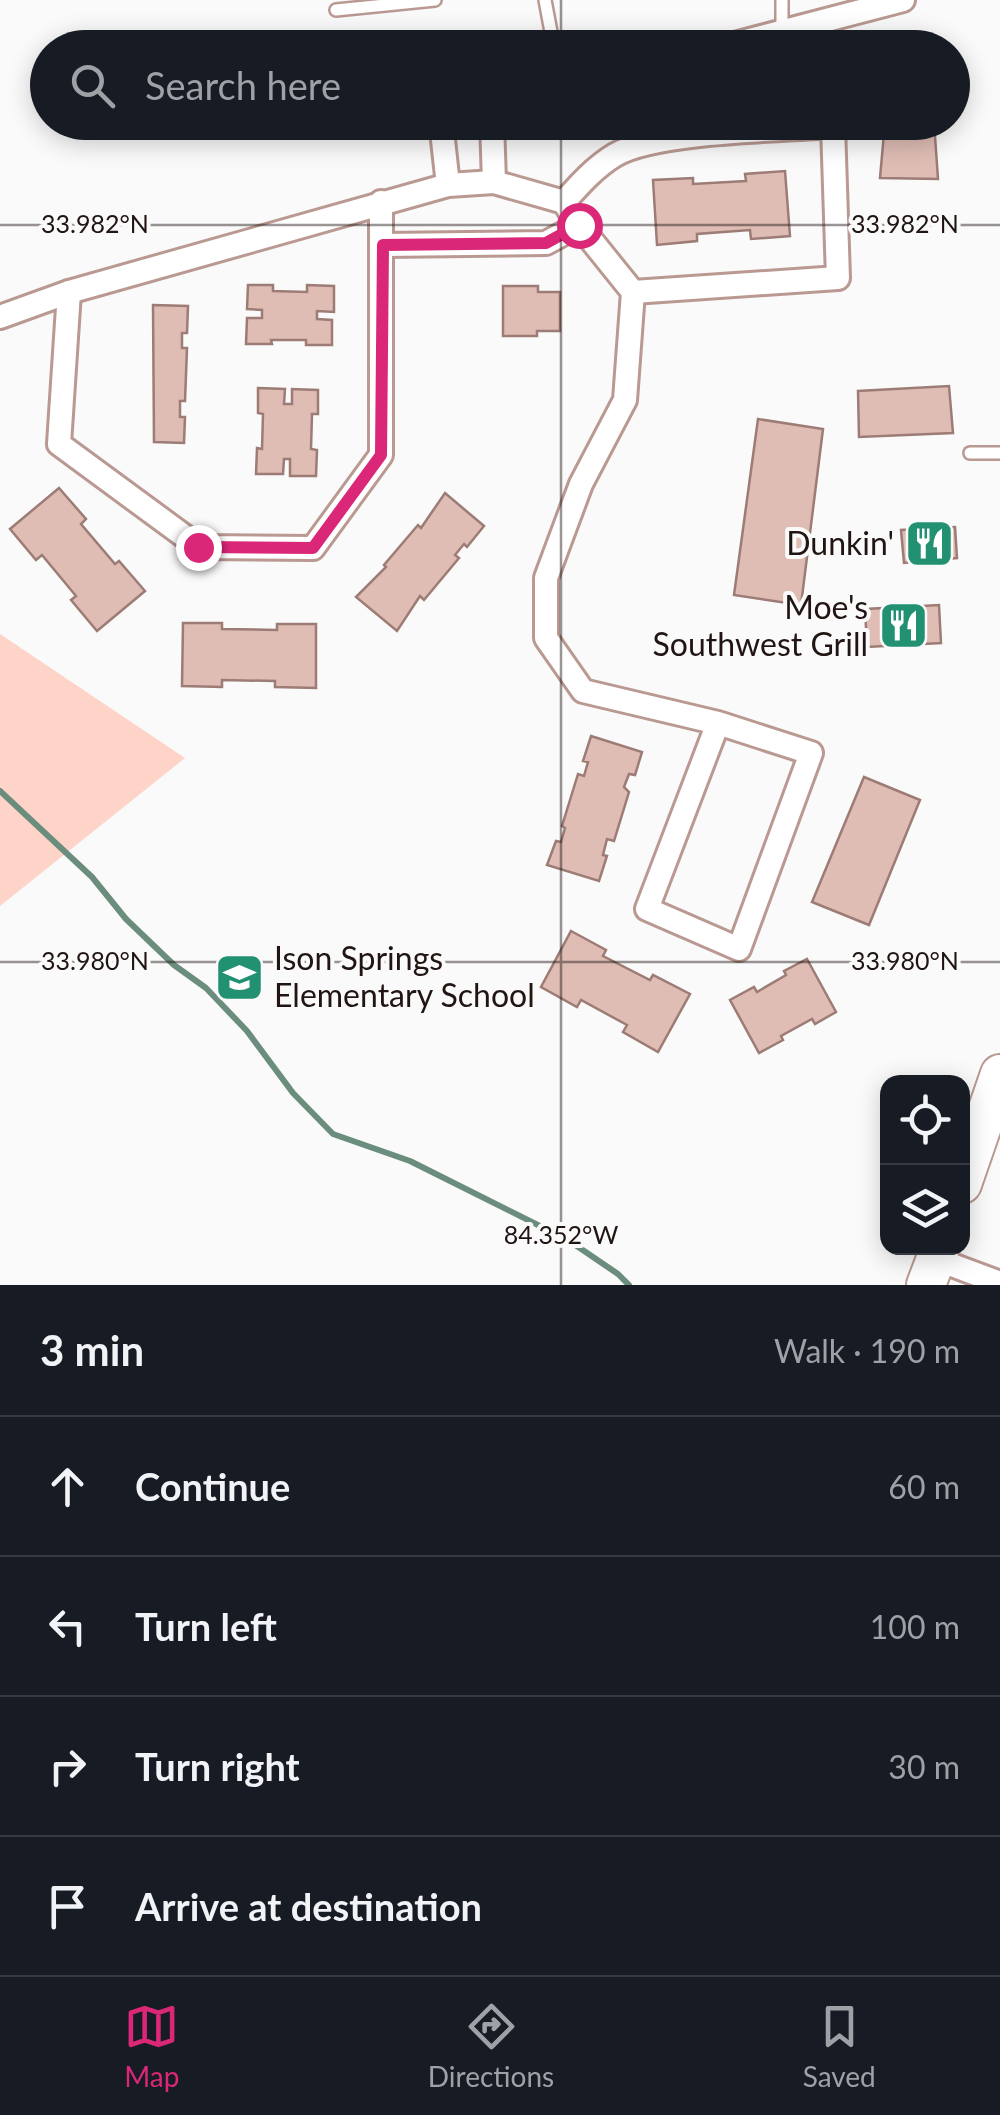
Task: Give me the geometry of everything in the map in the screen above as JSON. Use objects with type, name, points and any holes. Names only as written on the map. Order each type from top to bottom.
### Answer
[{"type":"main road","points":[[969,1165],[1000,1074]]},
{"type":"street","points":[[786,30],[901,0]]},
{"type":"street","points":[[443,140],[448,185]]},
{"type":"street","points":[[493,140],[494,182]]},
{"type":"street","points":[[564,202],[588,176],[618,153],[660,140]]},
{"type":"street","points":[[633,292],[838,278],[833,140]]},
{"type":"street","points":[[0,317],[69,292],[448,185],[494,182],[564,202],[633,292],[625,400],[580,484],[546,578],[546,638],[583,691],[718,723],[811,754],[739,949],[647,909],[718,723]]},
{"type":"street","points":[[69,292],[59,444],[198,547],[313,548],[381,455],[381,202]]},
{"type":"street","points":[[383,245],[546,243],[579,225]]},
{"type":"street","points":[[934,1264],[1000,1282]]},
{"type":"lane","points":[[336,10],[435,0]]},
{"type":"lane","points":[[545,0],[551,30]]},
{"type":"lane","points":[[782,0],[782,30]]},
{"type":"lane","points":[[970,453],[1000,453]]},
{"type":"shaded area","points":[[0,634],[185,758],[0,906]]},
{"type":"building","points":[[883,140],[935,140],[938,179],[880,178]]},
{"type":"building","points":[[785,171],[790,236],[751,239],[750,230],[697,234],[697,241],[657,245],[653,180],[693,178],[693,184],[746,181],[745,174]]},
{"type":"building","points":[[248,285],[273,285],[273,291],[307,292],[307,285],[334,286],[334,312],[317,311],[317,319],[332,320],[332,345],[306,345],[306,340],[246,344],[247,318],[262,318],[262,310],[247,309]]},
{"type":"building","points":[[503,286],[538,286],[538,292],[560,292],[560,331],[503,336]]},
{"type":"building","points":[[153,305],[188,306],[187,333],[182,333],[182,348],[187,348],[185,401],[180,401],[180,417],[185,417],[184,443],[154,442]]},
{"type":"building","points":[[949,386],[953,433],[859,437],[858,391]]},
{"type":"building","points":[[258,388],[285,389],[284,404],[292,404],[292,389],[318,390],[318,414],[312,414],[311,449],[317,450],[316,476],[290,476],[290,459],[284,459],[283,474],[256,474],[257,448],[262,449],[263,414],[258,413]]},
{"type":"building","points":[[758,419],[823,429],[801,605],[734,595]]},
{"type":"building","points":[[59,488],[86,519],[81,524],[115,564],[119,561],[145,591],[97,631],[71,600],[76,596],[42,555],[36,560],[10,529]]},
{"type":"building","points":[[445,493],[484,526],[455,555],[459,558],[424,600],[420,596],[397,631],[356,597],[386,567],[418,525],[421,528]]},
{"type":"building","name":"Dunkin'","points":[[955,527],[957,558],[904,563],[901,530]]},
{"type":"building","name":"Moe's Southwest Grill","points":[[939,605],[941,643],[867,647],[865,609]]},
{"type":"building","points":[[183,623],[222,623],[222,629],[277,630],[277,624],[316,624],[316,688],[275,687],[275,681],[222,680],[222,687],[182,686]]},
{"type":"building","points":[[591,736],[642,752],[635,775],[629,774],[624,787],[629,792],[614,841],[607,839],[603,855],[607,856],[599,881],[547,865],[556,841],[561,842],[578,774],[584,776],[588,762],[583,761]]},
{"type":"building","points":[[864,777],[920,800],[869,925],[812,902]]},
{"type":"building","points":[[571,931],[606,950],[603,956],[650,980],[653,975],[690,994],[658,1052],[623,1032],[627,1025],[581,1000],[577,1007],[541,987]]},
{"type":"building","points":[[807,959],[836,1012],[815,1024],[812,1019],[759,1053],[730,1000],[754,987],[757,992]]},
{"type":"waterway","points":[[0,791],[92,877],[126,919],[174,965],[206,988],[247,1031],[293,1093],[333,1134],[410,1161],[568,1240],[629,1285]]},
{"type":"place","name":"Dunkin'","points":[[929,544]]},
{"type":"place","name":"Moe's Southwest Grill","points":[[903,626]]},
{"type":"place","name":"Ison Springs Elementary School","points":[[239,977]]},
{"type":"route","points":[[198,547],[313,548],[381,455],[383,245],[546,243],[579,225]]}]
